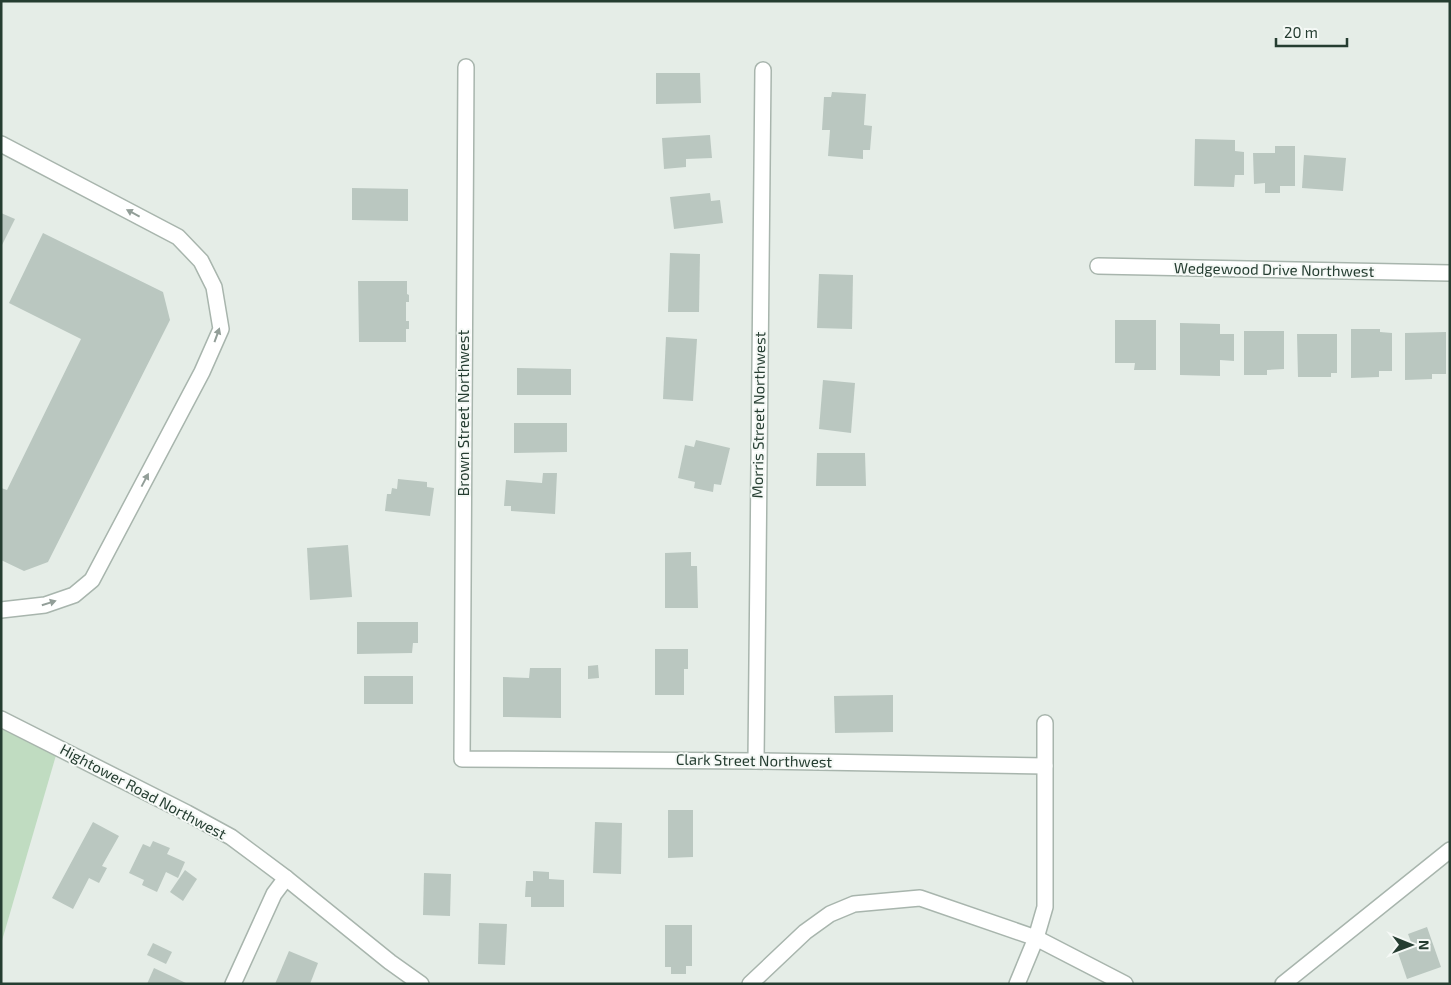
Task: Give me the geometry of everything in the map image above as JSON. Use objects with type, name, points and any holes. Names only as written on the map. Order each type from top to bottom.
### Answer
[{"type":"street","name":"Brown Street Northwest","points":[[462,759],[466,67]]},
{"type":"street","name":"Morris Street Northwest","points":[[756,761],[763,70]]},
{"type":"street","points":[[1,144],[178,238],[201,261],[214,287],[221,329],[202,372],[92,580],[74,595],[45,605],[1,610]]},
{"type":"street","name":"Wedgewood Drive Northwest","points":[[1098,266],[1450,273]]},
{"type":"street","name":"Hightower Road Northwest","points":[[1,719],[187,813],[230,838],[286,878],[420,984]]},
{"type":"street","points":[[1017,984],[1036,938],[1045,907],[1045,723]]},
{"type":"street","name":"Clark Street Northwest","points":[[462,759],[756,761],[1045,766]]},
{"type":"street","points":[[1283,984],[1450,850]]},
{"type":"street","points":[[233,984],[274,894],[286,878]]},
{"type":"street","points":[[750,984],[805,932],[830,914],[854,904],[920,898],[1036,938],[1126,984]]},
{"type":"green space","points":[[1,720],[59,745],[1,944]]},
{"type":"building","points":[[656,73],[700,73],[701,103],[656,104]]},
{"type":"building","points":[[832,92],[866,94],[864,125],[872,126],[870,150],[863,150],[863,159],[828,156],[830,130],[822,130],[824,97],[831,97]]},
{"type":"building","points":[[710,135],[712,158],[686,159],[686,167],[664,169],[662,138]]},
{"type":"building","points":[[1195,139],[1235,140],[1235,151],[1244,152],[1244,175],[1235,175],[1234,187],[1194,186]]},
{"type":"building","points":[[1275,146],[1295,146],[1295,186],[1280,186],[1280,193],[1265,193],[1265,183],[1254,184],[1253,153],[1275,153]]},
{"type":"building","points":[[1304,155],[1346,158],[1343,191],[1302,188]]},
{"type":"building","points":[[352,188],[408,189],[408,221],[352,220]]},
{"type":"building","points":[[710,193],[711,201],[720,200],[723,223],[674,229],[670,197]]},
{"type":"building","points":[[1,213],[15,219],[1,247]]},
{"type":"building","points":[[43,233],[163,292],[170,320],[48,562],[24,571],[1,560],[1,488],[7,490],[81,339],[9,303]]},
{"type":"building","points":[[670,253],[700,254],[699,312],[668,312]]},
{"type":"building","points":[[819,274],[853,275],[852,329],[817,328]]},
{"type":"building","points":[[358,281],[407,281],[409,302],[406,302],[406,321],[409,321],[409,329],[406,329],[406,342],[359,342]]},
{"type":"building","points":[[1115,320],[1156,320],[1156,370],[1134,370],[1135,363],[1115,363]]},
{"type":"building","points":[[1180,323],[1220,324],[1220,334],[1234,334],[1234,361],[1220,360],[1220,376],[1180,375]]},
{"type":"building","points":[[1351,329],[1380,329],[1380,332],[1392,333],[1392,371],[1379,371],[1379,377],[1351,378]]},
{"type":"building","points":[[1244,331],[1284,331],[1284,369],[1267,370],[1267,375],[1244,375]]},
{"type":"building","points":[[1446,332],[1446,374],[1432,374],[1432,379],[1405,380],[1405,333]]},
{"type":"building","points":[[1297,334],[1337,334],[1337,373],[1331,373],[1331,377],[1298,377]]},
{"type":"building","points":[[666,337],[697,339],[693,401],[663,399]]},
{"type":"building","points":[[517,368],[571,369],[571,395],[517,395]]},
{"type":"building","points":[[823,380],[855,383],[851,433],[819,429]]},
{"type":"building","points":[[514,423],[567,423],[567,452],[514,453]]},
{"type":"building","points":[[696,440],[730,448],[721,485],[714,484],[713,492],[694,488],[695,482],[678,478],[685,445],[694,447]]},
{"type":"building","points":[[817,453],[865,453],[866,486],[816,486]]},
{"type":"building","points":[[543,473],[557,473],[555,514],[511,511],[511,506],[504,506],[506,480],[542,483]]},
{"type":"building","points":[[398,479],[427,482],[427,487],[434,488],[430,516],[385,511],[387,494],[391,494],[392,488],[397,489]]},
{"type":"building","points":[[348,545],[352,597],[310,600],[307,548]]},
{"type":"building","points":[[691,552],[691,566],[697,566],[698,608],[665,608],[665,553]]},
{"type":"building","points":[[357,622],[418,622],[418,643],[413,643],[412,653],[357,654]]},
{"type":"building","points":[[655,649],[688,649],[688,669],[684,669],[684,695],[655,695]]},
{"type":"building","points":[[598,665],[599,678],[588,679],[588,666]]},
{"type":"building","points":[[530,668],[561,668],[561,718],[503,717],[503,677],[529,678]]},
{"type":"building","points":[[364,676],[413,676],[413,704],[364,704]]},
{"type":"building","points":[[893,695],[893,732],[835,733],[834,696]]},
{"type":"building","points":[[668,810],[693,810],[693,857],[668,858]]},
{"type":"building","points":[[93,822],[119,836],[102,866],[107,868],[99,883],[89,878],[73,909],[52,898]]},
{"type":"building","points":[[595,822],[622,823],[621,874],[593,873]]},
{"type":"building","points":[[153,841],[170,848],[167,854],[185,862],[178,878],[166,872],[157,892],[142,885],[144,880],[129,873],[143,844],[150,847]]},
{"type":"building","points":[[185,870],[197,879],[183,901],[170,892]]},
{"type":"building","points":[[533,871],[549,872],[549,879],[564,880],[564,907],[531,907],[531,897],[525,897],[526,881],[533,881]]},
{"type":"building","points":[[424,873],[451,874],[450,916],[423,915]]},
{"type":"building","points":[[479,923],[507,924],[505,965],[478,964]]},
{"type":"building","points":[[665,925],[692,925],[692,966],[686,966],[686,974],[671,974],[671,967],[665,967]]},
{"type":"building","points":[[1427,927],[1441,967],[1407,979],[1396,947],[1411,942],[1408,934]]},
{"type":"building","points":[[153,943],[172,952],[166,964],[147,955]]},
{"type":"building","points":[[289,951],[318,963],[310,984],[275,984]]},
{"type":"building","points":[[154,968],[188,984],[147,984]]}]
